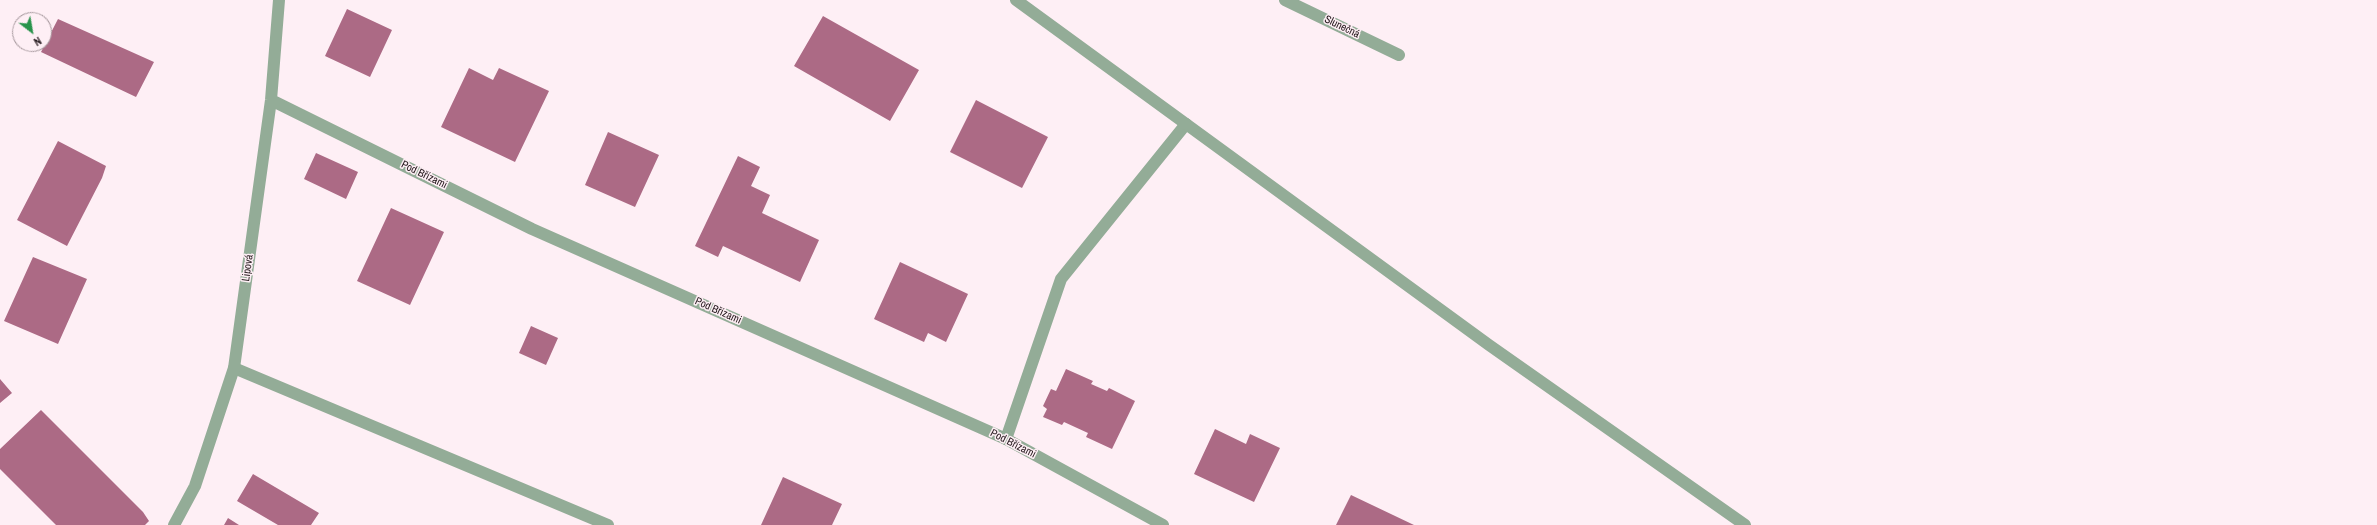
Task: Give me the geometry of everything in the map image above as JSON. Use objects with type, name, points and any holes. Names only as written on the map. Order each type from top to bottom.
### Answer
[{"type":"street","name":"Lipová","points":[[174,525],[195,486],[234,368],[271,100],[279,0]]},
{"type":"street","points":[[1016,0],[1489,345],[1745,525]]},
{"type":"street","name":"Slunečná","points":[[1285,0],[1399,55]]},
{"type":"street","name":"Pod Břízami","points":[[271,100],[532,229],[1006,439],[1163,525]]},
{"type":"street","points":[[1006,439],[1061,279],[1186,124]]},
{"type":"street","points":[[234,368],[608,525]]},
{"type":"building","points":[[347,9],[392,30],[370,77],[325,56]]},
{"type":"building","points":[[823,16],[919,70],[890,121],[794,66]]},
{"type":"building","points":[[58,19],[154,62],[136,97],[41,52],[52,52],[52,31]]},
{"type":"building","points":[[469,68],[493,80],[499,68],[549,91],[515,162],[441,127]]},
{"type":"building","points":[[976,100],[1048,137],[1022,188],[950,152]]},
{"type":"building","points":[[608,132],[659,155],[635,207],[585,185]]},
{"type":"building","points":[[58,141],[106,166],[102,178],[67,246],[17,220]]},
{"type":"building","points":[[316,153],[358,172],[346,199],[304,179]]},
{"type":"building","points":[[738,156],[760,167],[751,186],[770,195],[762,213],[819,240],[800,282],[723,246],[718,257],[695,246]]},
{"type":"building","points":[[391,208],[444,232],[410,305],[357,281]]},
{"type":"building","points":[[33,257],[87,279],[58,344],[4,321]]},
{"type":"building","points":[[900,262],[968,294],[946,342],[928,333],[924,342],[874,319]]},
{"type":"building","points":[[531,326],[558,338],[546,365],[519,353]]},
{"type":"building","points":[[1066,369],[1093,381],[1091,384],[1107,391],[1109,388],[1135,401],[1112,449],[1086,437],[1088,433],[1064,422],[1062,425],[1043,417],[1047,409],[1043,406],[1051,389],[1056,391]]},
{"type":"building","points":[[0,379],[12,393],[0,403]]},
{"type":"building","points":[[41,410],[143,512],[149,521],[145,525],[56,525],[0,469],[0,449]]},
{"type":"building","points":[[1215,429],[1246,444],[1250,434],[1280,448],[1254,502],[1194,474]]},
{"type":"building","points":[[253,474],[319,513],[311,525],[278,525],[237,501]]},
{"type":"building","points":[[783,477],[842,504],[832,525],[761,525]]},
{"type":"building","points":[[1351,495],[1414,525],[1336,525]]},
{"type":"building","points":[[228,518],[239,525],[224,525]]}]
